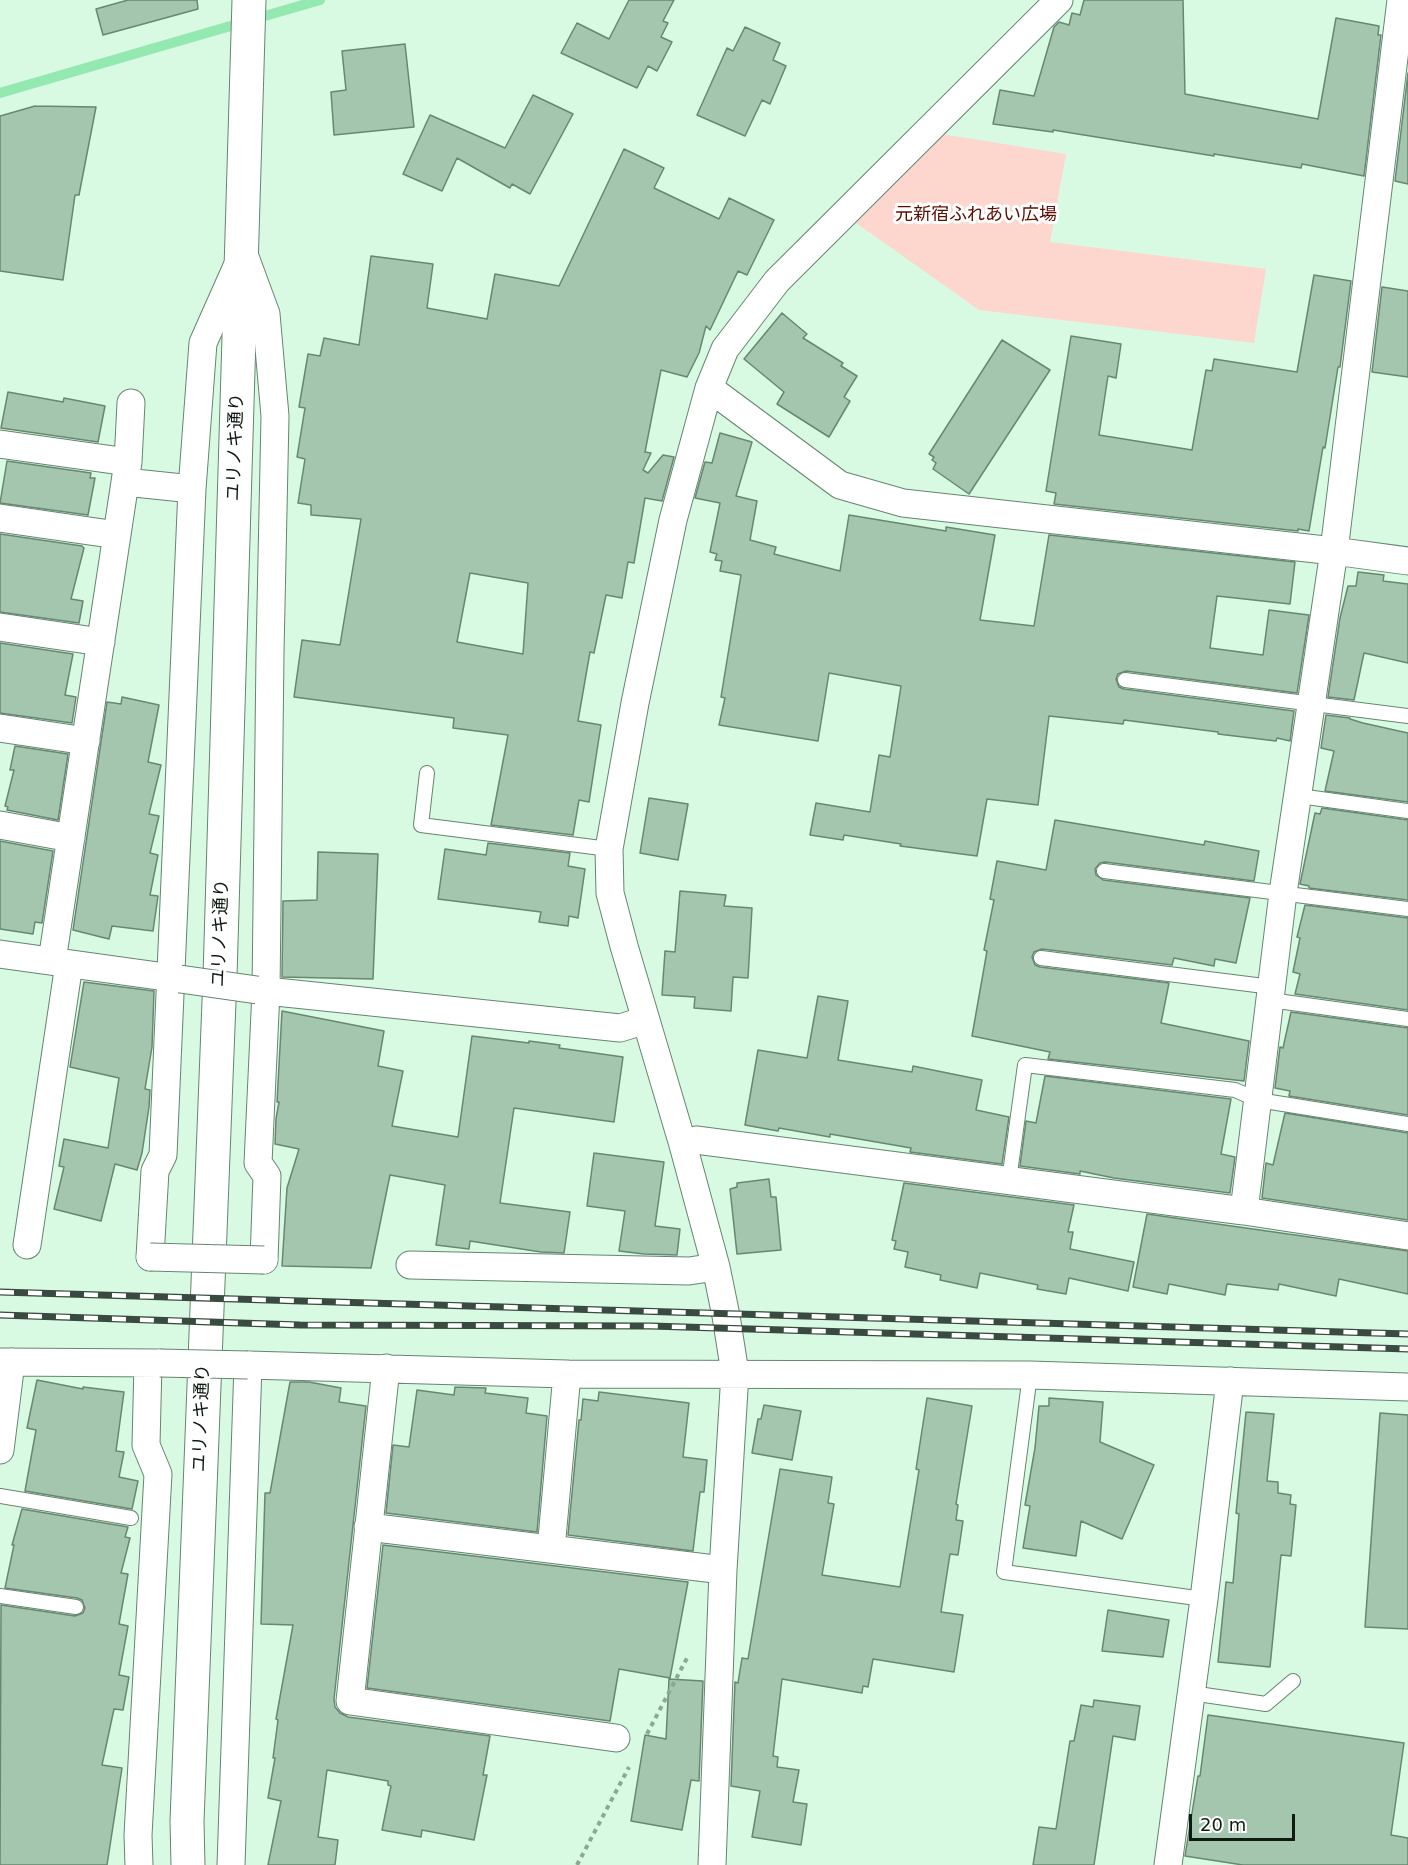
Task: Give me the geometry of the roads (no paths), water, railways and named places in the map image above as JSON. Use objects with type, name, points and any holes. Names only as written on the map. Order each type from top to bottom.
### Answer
[{"type":"street","name":"ユリノキ通り","points":[[188,1865],[187,1821],[212,1210],[249,0]]},
{"type":"street","points":[[712,1865],[723,1570],[735,1373],[716,1267],[610,893],[609,849],[635,703],[673,519],[709,388],[725,349],[777,281],[1059,0]]},
{"type":"street","points":[[1244,1211],[1283,893],[1334,551],[1401,0]]},
{"type":"street","points":[[243,253],[266,314],[275,416],[258,1163],[267,1176],[264,1260],[150,1257],[155,1171],[163,1155],[176,979],[192,489],[203,343],[243,253]]},
{"type":"street","points":[[709,388],[840,485],[903,503],[1408,561]]},
{"type":"street","points":[[27,1245],[61,963],[71,838],[127,472],[131,403]]},
{"type":"street","points":[[0,444],[192,489]]},
{"type":"street","points":[[0,518],[117,535]]},
{"type":"street","points":[[0,627],[101,642]]},
{"type":"street","points":[[0,728],[86,741]]},
{"type":"street","points":[[0,825],[71,838]]},
{"type":"street","points":[[0,954],[261,991],[620,1028],[646,1020]]},
{"type":"street","points":[[683,1145],[696,1140],[1244,1211],[1408,1236]]},
{"type":"street","points":[[410,1265],[689,1271],[716,1267]]},
{"type":"street","points":[[0,1450],[6,1362],[248,1365],[567,1374],[1030,1376],[1408,1387]]},
{"type":"street","points":[[139,1865],[138,1835],[158,1474],[146,1445],[154,1363]]},
{"type":"street","points":[[231,1865],[248,1365]]},
{"type":"street","points":[[386,1368],[350,1701],[616,1738]]},
{"type":"street","points":[[551,1549],[567,1374]]},
{"type":"street","points":[[1168,1865],[1204,1599],[1230,1381]]},
{"type":"street","points":[[368,1527],[723,1570]]},
{"type":"lane","points":[[1125,680],[1408,716]]},
{"type":"lane","points":[[427,773],[421,825],[609,849]]},
{"type":"lane","points":[[1299,796],[1408,811]]},
{"type":"lane","points":[[1104,871],[1408,909]]},
{"type":"lane","points":[[1041,958],[1408,1018]]},
{"type":"lane","points":[[1009,1180],[1025,1065],[1235,1090],[1258,1100],[1408,1124]]},
{"type":"lane","points":[[1030,1376],[1004,1572],[1204,1599]]},
{"type":"lane","points":[[0,1496],[131,1518]]},
{"type":"lane","points":[[0,1596],[76,1607]]},
{"type":"lane","points":[[1191,1693],[1266,1704],[1293,1681]]},
{"type":"waterway","points":[[0,93],[320,0]]},
{"type":"railway","points":[[0,1292],[1408,1334]]},
{"type":"railway","points":[[0,1315],[300,1325],[651,1326],[1408,1349]]},
{"type":"park label","name":"元新宿ふれあい広場","points":[[976,215]]}]
